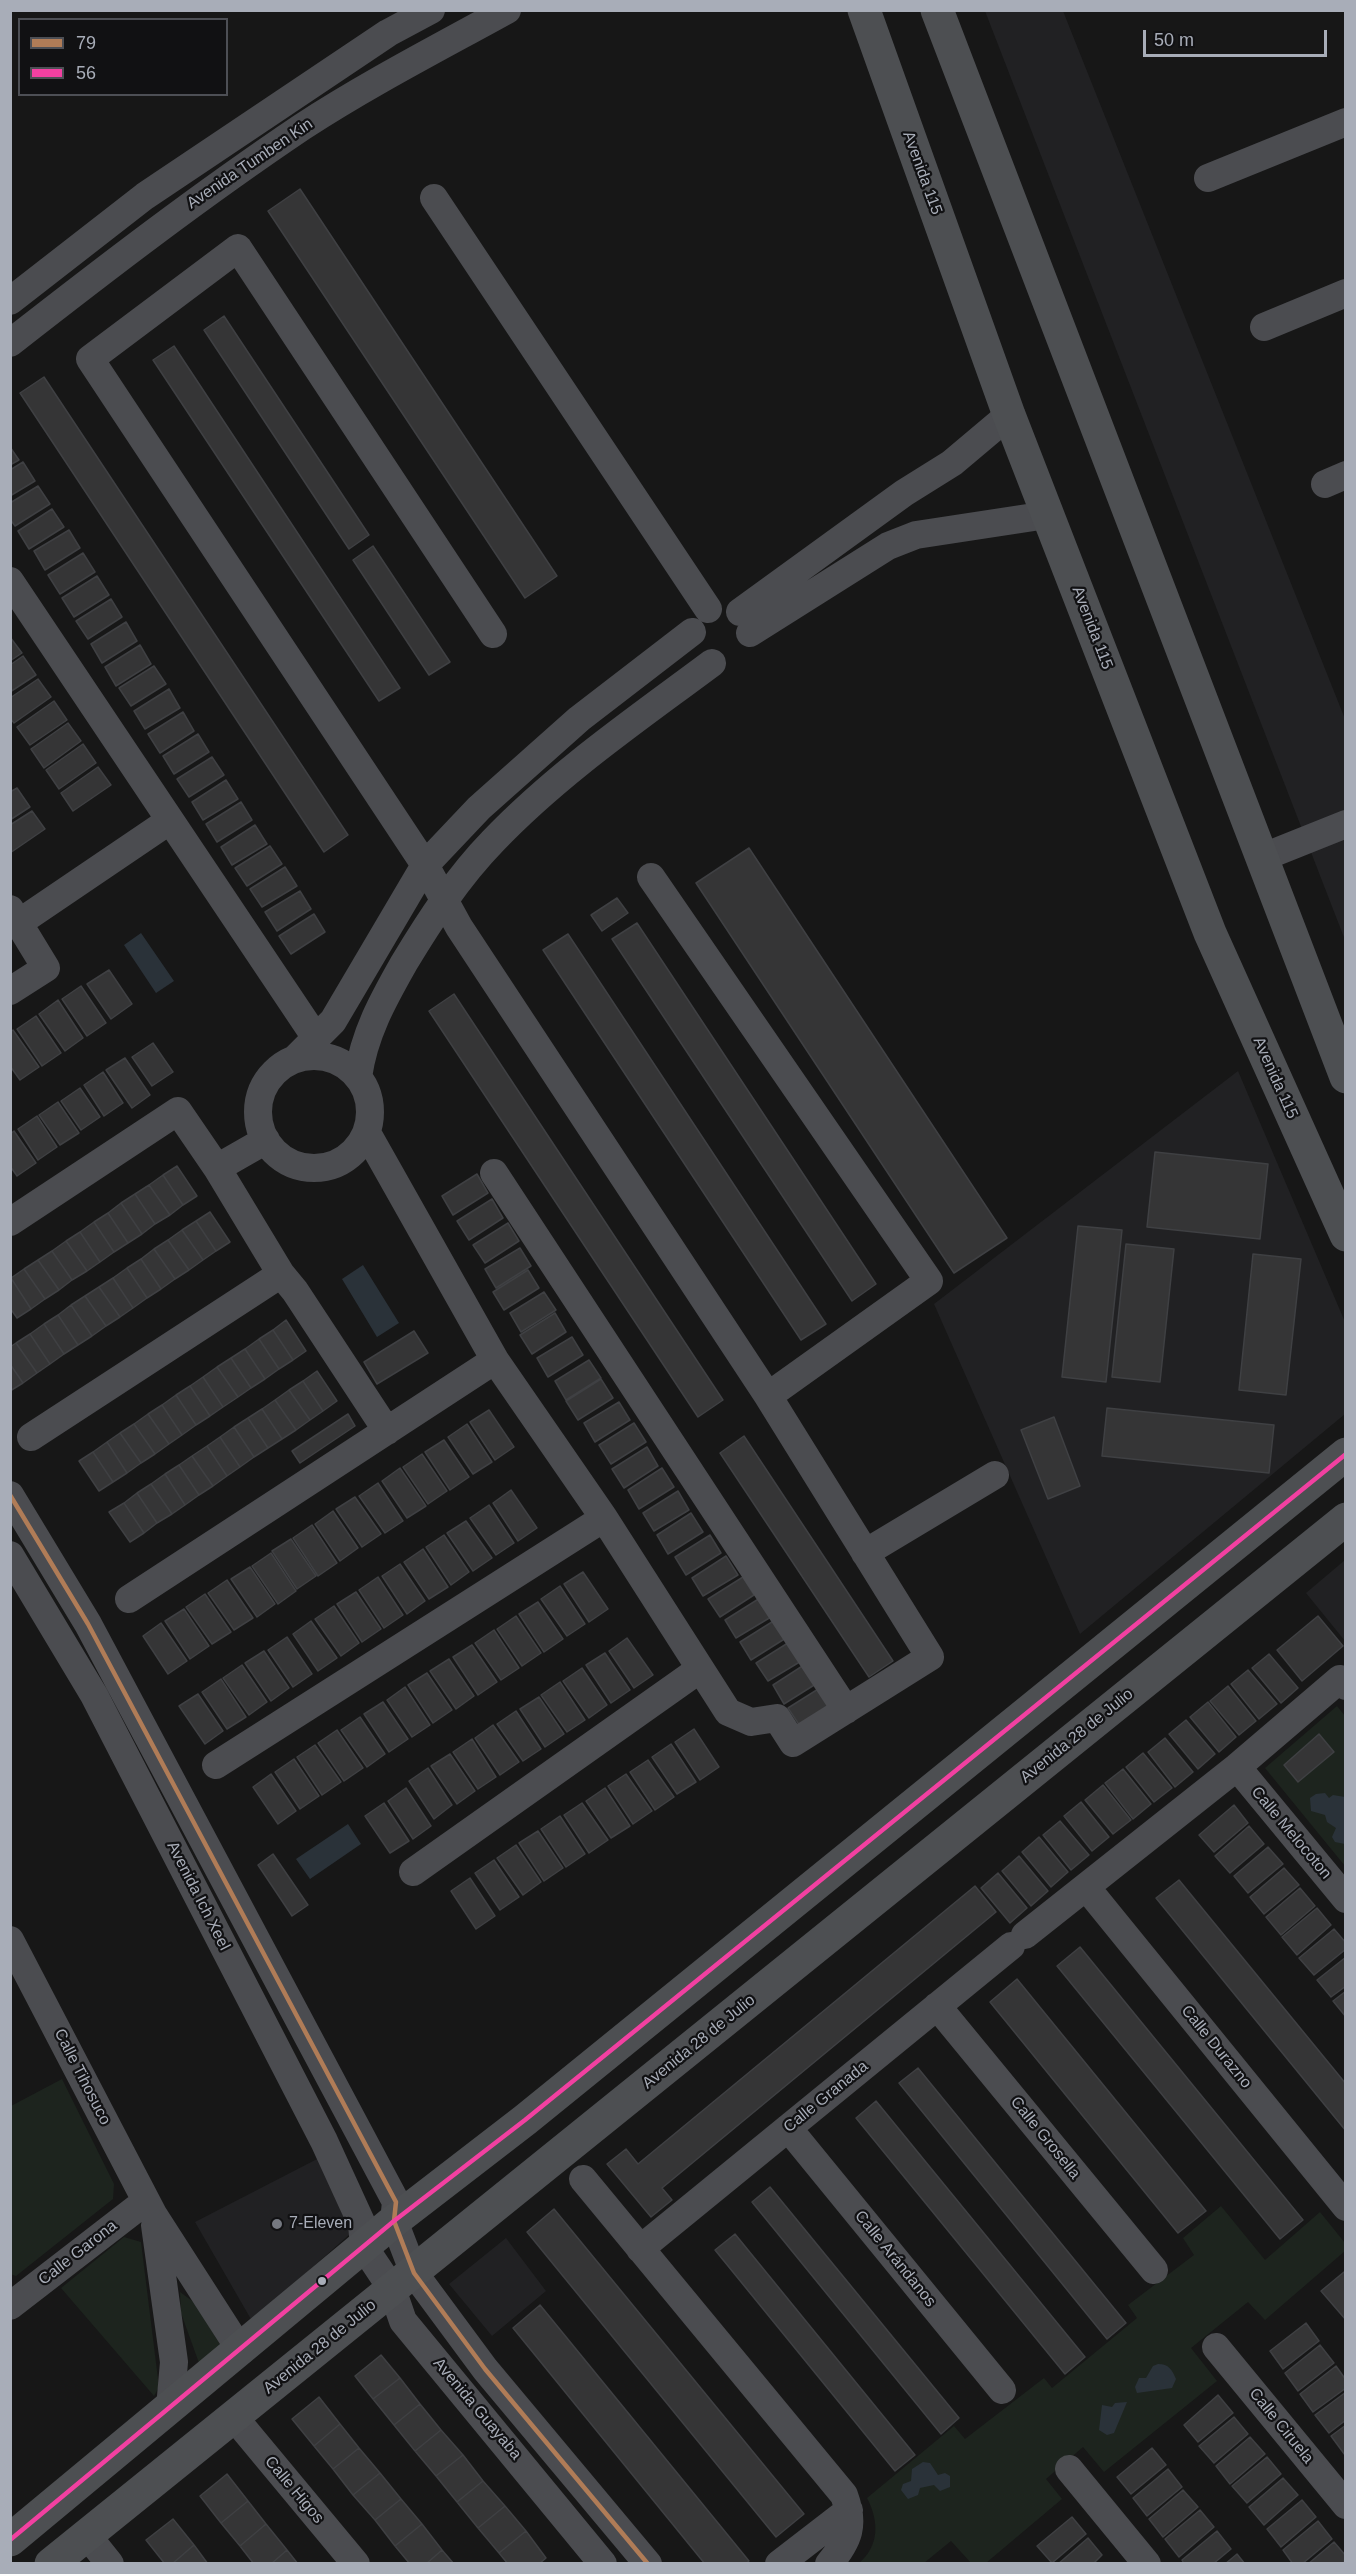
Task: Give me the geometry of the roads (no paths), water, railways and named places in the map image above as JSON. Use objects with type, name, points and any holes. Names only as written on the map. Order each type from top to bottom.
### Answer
[{"type":"main road","points":[[937,10],[1346,1077]]},
{"type":"main road","name":"Avenida 115","points":[[870,12],[1009,415],[1047,515],[1210,933],[1346,1235]]},
{"type":"main road","points":[[10,2540],[364,2247],[395,2211],[525,2120],[1346,1454]]},
{"type":"main road","name":"Avenida 28 de Julio","points":[[51,2564],[1346,1519]]},
{"type":"street","name":"Avenida Tumben Kin","points":[[10,301],[155,189],[388,33],[431,10]]},
{"type":"street","name":"Avenida Tumben Kin","points":[[10,343],[170,218],[304,126],[405,66],[507,10]]},
{"type":"street","points":[[1208,178],[1346,122]]},
{"type":"street","points":[[434,198],[700,620],[697,651],[712,663]]},
{"type":"street","points":[[367,1133],[495,1360],[604,1518],[728,1712],[751,1722],[777,1718],[793,1743],[930,1657],[768,1396],[466,937],[425,865],[90,359],[238,248],[493,634]]},
{"type":"street","points":[[1264,327],[1346,293]]},
{"type":"street","points":[[745,622],[904,493],[952,462],[1009,415]]},
{"type":"street","points":[[745,622],[906,538],[1047,515]]},
{"type":"street","points":[[10,580],[316,1038]]},
{"type":"street","points":[[295,1059],[312,1056],[329,1058],[345,1065],[358,1077],[368,1094],[371,1113],[367,1133],[357,1149],[342,1162],[324,1168],[304,1168],[285,1161],[266,1140],[258,1114],[260,1096],[268,1081],[279,1068],[295,1059],[333,1021],[425,865],[479,808],[579,719],[700,620],[724,606],[745,622],[747,650],[740,657],[732,662],[712,663],[623,729],[540,796],[491,843],[431,918],[381,1004],[363,1047],[358,1077]]},
{"type":"street","points":[[10,991],[46,968],[15,915],[169,821]]},
{"type":"street","points":[[1261,858],[1346,824]]},
{"type":"street","points":[[651,877],[929,1281],[768,1396]]},
{"type":"street","points":[[10,1222],[178,1111],[217,1168],[281,1274],[295,1291],[387,1431]]},
{"type":"street","points":[[217,1168],[266,1140]]},
{"type":"street","points":[[494,1173],[846,1710]]},
{"type":"street","points":[[31,1437],[281,1274]]},
{"type":"street","points":[[129,1599],[495,1360]]},
{"type":"street","points":[[866,1553],[995,1475]]},
{"type":"street","name":"Avenida Guayaba","points":[[10,1495],[88,1624],[395,2211],[403,2281],[404,2321],[603,2564]]},
{"type":"street","points":[[216,1765],[604,1518]]},
{"type":"street","name":"Avenida Ich Xeel","points":[[10,1555],[94,1695],[319,2130],[362,2224],[364,2247]]},
{"type":"street","points":[[413,1872],[700,1669]]},
{"type":"street","points":[[1086,1887],[1343,1683]]},
{"type":"street","name":"Calle Melocoton","points":[[1237,1767],[1346,1899]]},
{"type":"street","name":"Calle Granada","points":[[640,2248],[1086,1887]]},
{"type":"street","name":"Calle Durazno","points":[[1086,1887],[1346,2207]]},
{"type":"street","name":"Calle Tihosuco","points":[[10,1940],[150,2208],[241,2350]]},
{"type":"street","name":"Calle Grosella","points":[[937,2006],[1154,2270]]},
{"type":"street","name":"Calle Arándanos","points":[[788,2128],[1002,2390]]},
{"type":"street","points":[[584,2179],[844,2495],[849,2510],[846,2544],[829,2564]]},
{"type":"street","name":"Calle Tihosuco","points":[[150,2208],[174,2362],[170,2408]]},
{"type":"street","name":"Calle Garona","points":[[10,2306],[150,2208]]},
{"type":"street","name":"Avenida Guayaba","points":[[364,2247],[403,2281],[485,2369],[648,2564]]},
{"type":"street","name":"Calle Ciruela","points":[[1216,2347],[1346,2505]]},
{"type":"street","points":[[462,2390],[485,2369]]},
{"type":"street","name":"Calle Higos","points":[[233,2416],[356,2564]]},
{"type":"street","points":[[1069,2469],[1147,2564]]},
{"type":"street","points":[[779,2564],[849,2510]]},
{"type":"street","points":[[86,2534],[110,2564]]},
{"type":"place","name":"7-Eleven","points":[[277,2224]]}]
